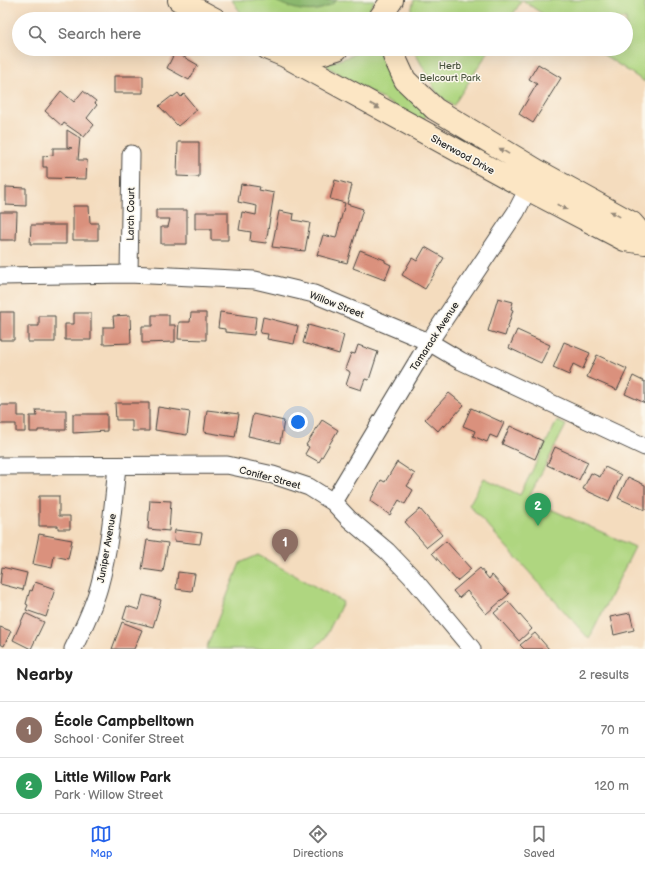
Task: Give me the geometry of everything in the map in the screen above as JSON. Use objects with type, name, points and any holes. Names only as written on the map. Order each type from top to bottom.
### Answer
[{"type":"main road","points":[[179,0],[202,12]]},
{"type":"main road","points":[[215,0],[222,12]]},
{"type":"main road","name":"Sherwood Drive","points":[[283,56],[533,180],[632,223],[645,238]]},
{"type":"main road","name":"Sherwood Drive","points":[[394,56],[405,80],[435,108],[533,180],[625,240],[645,243]]},
{"type":"street","name":"Larch Court","points":[[129,274],[131,154]]},
{"type":"street","name":"Tamarack Avenue","points":[[332,502],[429,342],[516,212],[533,180]]},
{"type":"street","name":"Willow Street","points":[[0,276],[129,274],[255,280],[314,294],[429,342],[461,361],[645,447]]},
{"type":"street","name":"Conifer Street","points":[[0,466],[227,466],[272,475],[309,487],[332,502],[349,519],[387,551],[411,576],[472,649]]},
{"type":"street","name":"Juniper Avenue","points":[[73,649],[99,588],[112,526],[117,466]]},
{"type":"green space","points":[[232,0],[375,0],[368,12],[240,12]]},
{"type":"green space","points":[[274,0],[337,0],[322,9],[306,10],[290,7]]},
{"type":"green space","points":[[414,0],[522,0],[514,12],[411,12]]},
{"type":"green space","points":[[522,0],[645,0],[645,82],[606,56],[633,56],[633,12],[540,12]]},
{"type":"green space","points":[[383,56],[392,77],[404,94],[427,114],[422,122],[326,66],[327,64],[348,57]]},
{"type":"green space","name":"Herb Belcourt Park","points":[[417,56],[485,56],[453,106],[437,93]]},
{"type":"green space","points":[[557,421],[566,425],[528,499],[635,547],[589,639],[469,505],[484,478],[520,495]]},
{"type":"green space","points":[[258,555],[343,602],[325,638],[314,649],[206,649],[240,563]]},
{"type":"building","points":[[173,56],[182,56],[198,65],[189,80],[167,68]]},
{"type":"building","points":[[538,64],[561,78],[533,123],[519,114],[537,84],[529,79]]},
{"type":"building","points":[[114,76],[143,76],[143,93],[114,93]]},
{"type":"building","points":[[61,91],[74,102],[83,91],[96,101],[95,103],[97,105],[87,118],[94,125],[84,137],[64,123],[62,126],[45,111]]},
{"type":"building","points":[[178,93],[181,97],[184,94],[197,110],[178,126],[159,106]]},
{"type":"building","points":[[67,130],[80,138],[78,160],[87,160],[86,179],[47,178],[47,167],[43,167],[43,156],[53,155],[53,148],[72,148],[67,147]]},
{"type":"building","points":[[178,142],[199,142],[199,177],[177,176]]},
{"type":"building","points":[[335,180],[352,185],[347,204],[363,209],[347,263],[317,255],[323,235],[336,238],[345,203],[330,199]]},
{"type":"building","points":[[241,184],[260,187],[259,190],[274,193],[266,243],[250,241],[251,232],[239,230],[242,212],[256,215],[257,206],[238,202]]},
{"type":"building","points":[[6,187],[26,188],[26,206],[6,205]]},
{"type":"building","points":[[73,206],[89,206],[90,223],[98,223],[98,240],[73,240]]},
{"type":"building","points":[[156,210],[187,210],[187,244],[161,244],[161,227],[168,227],[170,219],[156,219]]},
{"type":"building","points":[[279,211],[294,214],[293,220],[310,223],[305,251],[272,247]]},
{"type":"building","points":[[0,212],[17,212],[16,240],[0,240]]},
{"type":"building","points":[[195,212],[228,212],[228,240],[211,240],[211,229],[195,229]]},
{"type":"building","points":[[31,225],[66,225],[66,244],[30,244]]},
{"type":"building","points":[[425,247],[444,258],[425,289],[402,275],[412,258],[417,261]]},
{"type":"building","points":[[360,250],[385,260],[385,262],[391,265],[385,280],[353,268]]},
{"type":"building","points":[[498,298],[513,302],[511,309],[513,310],[505,336],[488,331]]},
{"type":"building","points":[[0,312],[14,312],[14,340],[0,340]]},
{"type":"building","points":[[220,312],[256,317],[254,335],[225,332],[225,329],[218,328]]},
{"type":"building","points":[[74,313],[91,313],[91,340],[65,340],[65,324],[74,324]]},
{"type":"building","points":[[191,313],[206,313],[206,340],[178,339],[179,322],[190,322]]},
{"type":"building","points":[[130,315],[131,343],[103,344],[103,327],[114,327],[113,316]]},
{"type":"building","points":[[152,315],[169,315],[169,325],[175,325],[175,342],[142,343],[142,326],[152,326]]},
{"type":"building","points":[[39,316],[55,316],[55,342],[28,342],[28,326],[39,326]]},
{"type":"building","points":[[263,317],[298,326],[294,344],[267,339],[268,334],[260,333]]},
{"type":"building","points":[[308,325],[344,335],[339,354],[303,343]]},
{"type":"building","points":[[517,330],[550,345],[541,363],[509,348]]},
{"type":"building","points":[[564,342],[590,353],[583,369],[573,364],[569,375],[553,368]]},
{"type":"building","points":[[358,345],[378,352],[369,380],[365,379],[361,390],[346,385],[350,373],[345,369],[351,353],[355,354]]},
{"type":"building","points":[[597,355],[627,369],[617,390],[587,377]]},
{"type":"building","points":[[633,376],[645,382],[645,403],[625,394]]},
{"type":"building","points":[[449,393],[464,405],[444,427],[443,425],[438,431],[425,419]]},
{"type":"building","points":[[115,403],[149,403],[149,431],[132,431],[132,420],[116,420]]},
{"type":"building","points":[[0,405],[18,405],[18,416],[25,416],[25,432],[16,432],[16,424],[0,424]]},
{"type":"building","points":[[158,407],[190,412],[187,435],[155,430]]},
{"type":"building","points":[[471,408],[504,423],[497,438],[490,435],[487,442],[473,436],[475,431],[463,426]]},
{"type":"building","points":[[36,410],[66,410],[66,430],[38,430],[38,432],[30,432],[30,416],[37,416]]},
{"type":"building","points":[[207,410],[239,414],[235,437],[204,432]]},
{"type":"building","points":[[73,414],[107,414],[107,431],[73,433]]},
{"type":"building","points":[[253,414],[284,421],[280,443],[248,436]]},
{"type":"building","points":[[322,420],[338,430],[319,462],[305,454],[309,447],[306,445]]},
{"type":"building","points":[[510,426],[543,441],[535,459],[502,444]]},
{"type":"building","points":[[555,447],[588,462],[579,480],[547,465]]},
{"type":"building","points":[[397,462],[415,474],[407,486],[413,490],[405,504],[399,500],[390,515],[370,501],[381,480],[385,482]]},
{"type":"building","points":[[605,467],[621,475],[609,501],[583,489],[591,473],[600,477]]},
{"type":"building","points":[[628,477],[645,485],[645,510],[618,498]]},
{"type":"building","points":[[39,496],[59,496],[59,516],[70,516],[70,529],[58,529],[58,526],[39,526]]},
{"type":"building","points":[[150,500],[171,501],[169,531],[148,529]]},
{"type":"building","points":[[420,509],[442,535],[427,547],[405,522]]},
{"type":"building","points":[[175,530],[202,533],[200,544],[174,541]]},
{"type":"building","points":[[39,534],[72,540],[68,559],[54,556],[52,568],[33,564]]},
{"type":"building","points":[[147,540],[168,543],[163,572],[142,569]]},
{"type":"building","points":[[446,541],[471,569],[457,581],[432,553]]},
{"type":"building","points":[[2,567],[27,573],[23,590],[0,584]]},
{"type":"building","points":[[480,568],[489,579],[492,575],[509,594],[486,614],[467,591],[459,598],[453,591]]},
{"type":"building","points":[[178,572],[195,574],[192,591],[176,589]]},
{"type":"building","points":[[35,582],[55,589],[46,617],[26,610],[30,590],[32,591]]},
{"type":"building","points":[[143,595],[161,600],[153,627],[123,619],[127,606],[139,610]]},
{"type":"building","points":[[508,601],[532,629],[519,641],[494,613]]},
{"type":"building","points":[[25,613],[44,622],[31,649],[13,640]]},
{"type":"building","points":[[630,613],[634,630],[614,635],[610,617]]},
{"type":"building","points":[[122,622],[142,630],[134,649],[112,649]]},
{"type":"building","points":[[0,627],[11,631],[4,646],[0,644]]},
{"type":"building","points":[[535,633],[549,649],[524,649],[520,645]]},
{"type":"place","name":"Little Willow Park","points":[[538,526]]},
{"type":"place","name":"École Campbelltown","points":[[285,562]]}]
